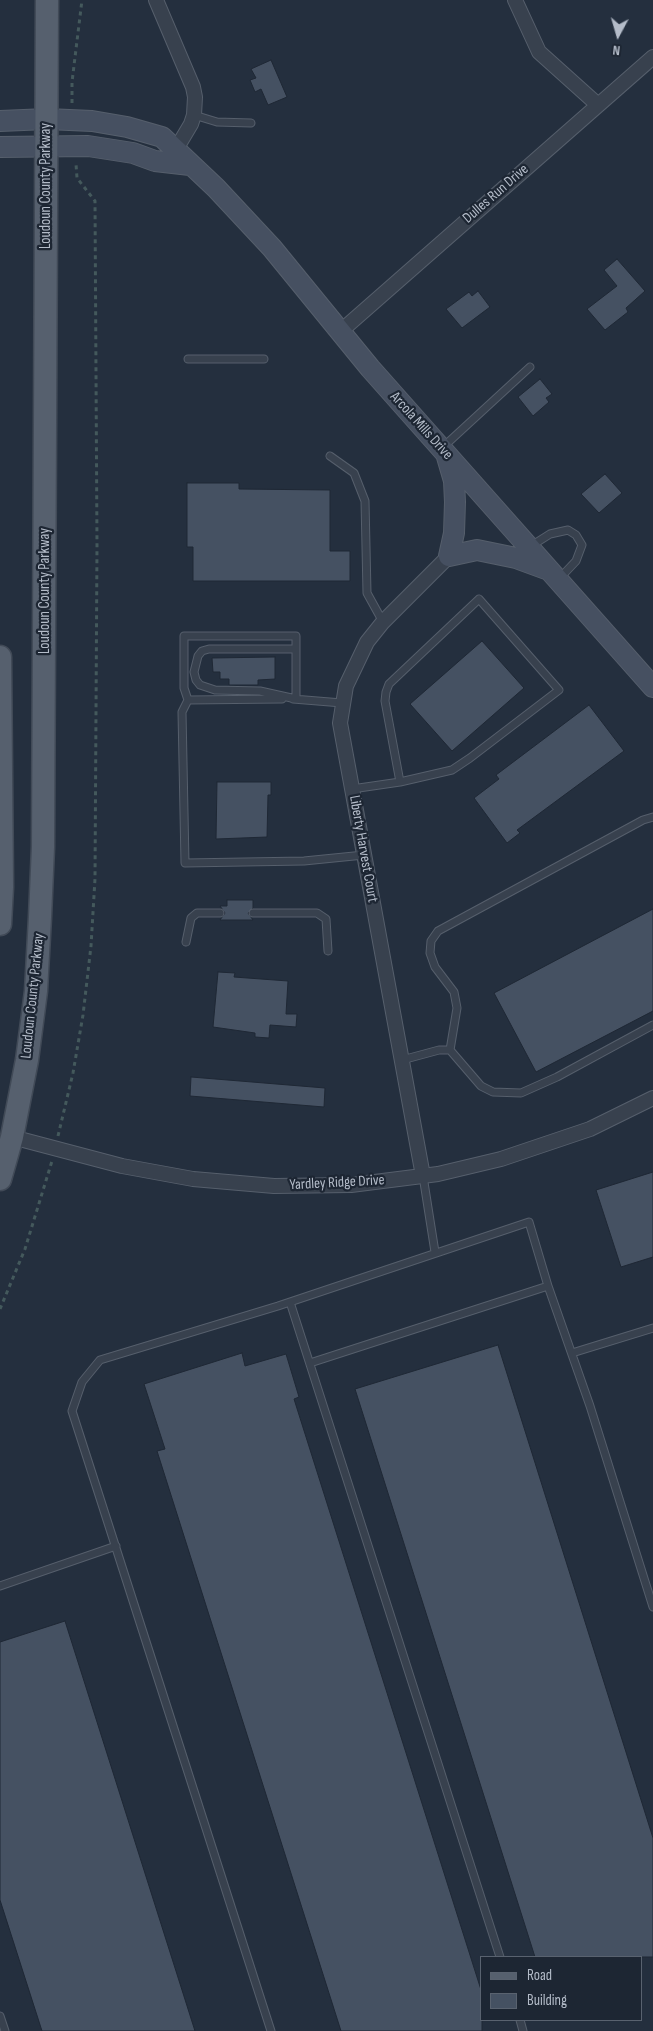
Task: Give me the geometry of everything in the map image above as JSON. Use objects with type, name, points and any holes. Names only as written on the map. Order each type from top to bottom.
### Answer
[{"type":"main road","name":"Loudoun County Parkway","points":[[0,1178],[6,1133],[27,1060],[36,990],[43,855],[47,0]]},
{"type":"main road","points":[[0,657],[2,887],[0,924]]},
{"type":"street","points":[[156,0],[193,87],[194,115],[172,156]]},
{"type":"street","points":[[515,0],[540,52],[598,106]]},
{"type":"street","name":"Dulles Run Drive","points":[[341,331],[653,57]]},
{"type":"street","name":"Arcola Mills Drive","points":[[0,121],[72,120],[127,127],[162,137],[172,156],[190,165],[240,212],[443,451],[653,686]]},
{"type":"street","name":"Arcola Mills Drive","points":[[0,147],[74,146],[116,150],[155,161],[172,156]]},
{"type":"street","points":[[443,451],[454,481],[454,533],[449,556],[478,550],[516,558],[553,575]]},
{"type":"street","name":"Liberty Harvest Court","points":[[423,1176],[340,723],[346,686],[353,667],[367,642],[383,622],[449,556]]},
{"type":"street","name":"Yardley Ridge Drive","points":[[6,1133],[55,1148],[157,1173],[230,1184],[315,1186],[380,1182],[462,1169],[554,1142],[596,1126],[653,1098]]},
{"type":"lane","points":[[194,115],[217,122],[250,123]]},
{"type":"lane","points":[[188,359],[264,359]]},
{"type":"lane","points":[[443,451],[530,367]]},
{"type":"lane","points":[[330,456],[354,473],[365,501],[367,593],[383,622]]},
{"type":"lane","points":[[528,547],[550,534],[568,530],[576,535],[582,545],[576,561],[553,575]]},
{"type":"lane","points":[[352,789],[400,782],[452,770],[559,690],[479,600],[389,684],[385,701],[400,782]]},
{"type":"lane","points":[[296,699],[296,636],[184,636],[184,688],[188,700],[182,712],[185,863],[304,861],[364,855]]},
{"type":"lane","points":[[296,648],[209,649],[202,651],[198,656],[194,672],[196,680],[200,685],[215,690],[260,691],[296,699]]},
{"type":"lane","points":[[188,700],[296,699],[342,703]]},
{"type":"lane","points":[[450,1050],[457,1008],[454,992],[435,967],[430,953],[431,941],[438,931],[643,820],[653,818]]},
{"type":"lane","points":[[186,942],[191,918],[197,913],[220,913]]},
{"type":"lane","points":[[253,913],[317,913],[326,919],[328,951]]},
{"type":"lane","points":[[402,1060],[439,1050],[450,1050],[481,1086],[493,1092],[521,1093],[557,1077],[653,1025]]},
{"type":"lane","points":[[423,1176],[435,1252]]},
{"type":"lane","points":[[271,2031],[72,1411],[82,1382],[100,1360],[290,1302],[529,1222],[548,1286],[590,1406],[653,1607]]},
{"type":"lane","points":[[310,1363],[548,1286]]},
{"type":"lane","points":[[290,1302],[500,1956]]},
{"type":"lane","points":[[572,1353],[653,1328]]},
{"type":"lane","points":[[0,1586],[116,1546]]},
{"type":"lane","points":[[0,2016],[5,2031]]},
{"type":"path","points":[[72,120],[72,82],[82,0]]},
{"type":"path","points":[[0,1309],[25,1249],[55,1148],[73,1072],[83,1015],[91,946],[95,880],[97,544],[95,201],[77,178],[74,146]]},
{"type":"building","points":[[271,60],[287,97],[268,105],[261,89],[255,92],[250,80],[256,78],[251,69]]},
{"type":"building","points":[[617,259],[645,291],[626,308],[628,312],[605,330],[587,309],[617,286],[604,270]]},
{"type":"building","points":[[478,291],[490,307],[462,328],[446,309],[469,292],[472,296]]},
{"type":"building","points":[[540,379],[552,394],[546,398],[549,402],[533,416],[518,397]]},
{"type":"building","points":[[605,474],[622,493],[599,513],[581,494]]},
{"type":"building","points":[[187,483],[239,483],[239,489],[330,490],[330,551],[350,551],[350,581],[193,581],[193,547],[187,547]]},
{"type":"building","points":[[482,641],[524,688],[452,751],[410,704]]},
{"type":"building","points":[[275,657],[275,679],[258,680],[258,685],[229,685],[229,679],[220,679],[220,672],[213,672],[212,658]]},
{"type":"building","points":[[589,705],[624,751],[517,830],[520,833],[507,843],[474,798],[499,779],[496,775]]},
{"type":"building","points":[[217,782],[271,782],[271,795],[268,795],[267,837],[216,839]]},
{"type":"building","points":[[227,900],[253,900],[253,908],[248,913],[253,920],[220,920],[225,913],[220,906],[227,906]]},
{"type":"building","points":[[653,909],[653,1011],[536,1072],[494,993]]},
{"type":"building","points":[[218,972],[235,973],[234,977],[288,981],[286,1014],[297,1014],[296,1027],[270,1025],[269,1038],[255,1037],[255,1033],[213,1027]]},
{"type":"building","points":[[191,1077],[325,1088],[324,1107],[190,1096]]},
{"type":"building","points":[[653,1172],[653,1257],[621,1267],[596,1190]]},
{"type":"building","points":[[498,1345],[653,1838],[653,1957],[535,1956],[355,1389]]},
{"type":"building","points":[[242,1353],[245,1366],[286,1354],[299,1397],[294,1399],[480,1987],[480,2021],[482,2021],[482,2031],[341,2031],[157,1451],[165,1449],[144,1384]]},
{"type":"building","points":[[65,1621],[195,2031],[42,2031],[0,1900],[0,1642]]}]
